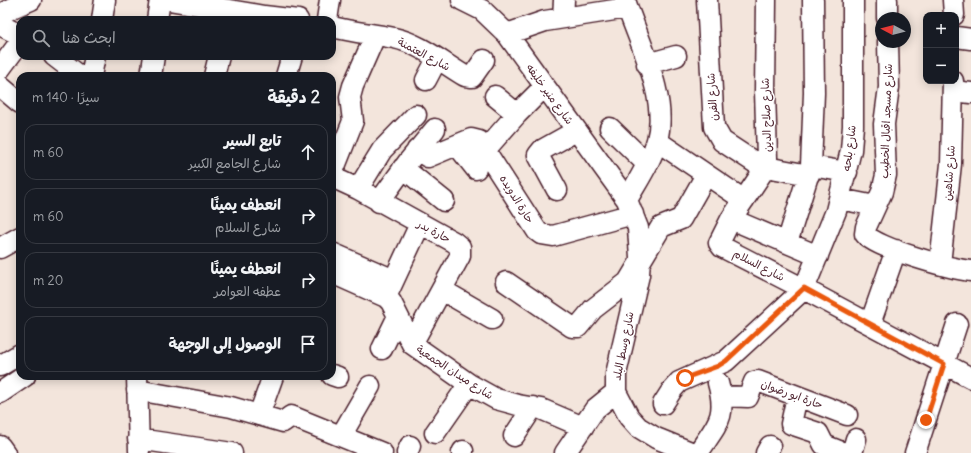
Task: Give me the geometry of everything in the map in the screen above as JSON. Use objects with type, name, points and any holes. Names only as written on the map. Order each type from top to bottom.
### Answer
[{"type":"street","points":[[0,15],[31,0]]},
{"type":"street","points":[[103,16],[106,0]]},
{"type":"street","points":[[158,16],[160,0]]},
{"type":"street","points":[[169,0],[229,15],[266,8],[287,16]]},
{"type":"street","points":[[328,16],[330,0]]},
{"type":"street","name":"شارع منير خليفه","points":[[462,0],[482,10],[507,34],[630,207]]},
{"type":"street","name":"شارع الفرن","points":[[707,0],[714,127],[722,141],[765,168]]},
{"type":"street","name":"شارع صلاح الدين","points":[[765,168],[767,158],[765,44],[766,0]]},
{"type":"street","points":[[788,243],[810,171],[813,123],[813,0]]},
{"type":"street","name":"شارع بلحه","points":[[804,288],[840,199],[847,172],[853,126],[853,0]]},
{"type":"street","points":[[887,0],[887,12]]},
{"type":"street","points":[[953,0],[954,12]]},
{"type":"street","points":[[507,34],[545,21],[563,9],[626,4],[647,64],[658,100],[660,113],[657,141],[646,163],[630,207]]},
{"type":"street","points":[[0,25],[16,34]]},
{"type":"street","name":"شارع العتمنة","points":[[336,28],[375,36],[394,38],[410,44],[468,77],[474,75],[484,60]]},
{"type":"street","points":[[336,164],[353,121],[354,115],[350,104],[354,86],[375,36]]},
{"type":"street","points":[[959,37],[971,38]]},
{"type":"street","points":[[0,69],[16,47]]},
{"type":"street","name":"شارع مسجد اقبال الخطيب","points":[[888,48],[889,86],[884,129],[886,175],[882,192],[865,230],[865,234],[870,239],[896,250],[940,264],[971,271]]},
{"type":"street","points":[[647,64],[676,56]]},
{"type":"street","points":[[426,80],[437,59]]},
{"type":"street","points":[[59,60],[75,72]]},
{"type":"street","points":[[92,72],[94,60]]},
{"type":"street","points":[[152,72],[153,60]]},
{"type":"street","points":[[215,72],[218,60]]},
{"type":"street","points":[[287,72],[291,60]]},
{"type":"street","points":[[0,86],[16,100]]},
{"type":"street","points":[[486,149],[517,114],[544,87]]},
{"type":"street","name":"شارع شاهين","points":[[940,264],[959,88]]},
{"type":"street","points":[[495,96],[517,114]]},
{"type":"street","points":[[358,189],[382,150],[410,122],[425,141],[403,168],[379,202]]},
{"type":"street","points":[[610,128],[646,163]]},
{"type":"street","points":[[558,190],[538,155],[542,150],[576,131]]},
{"type":"street","name":"حارة الدويده","points":[[425,141],[428,157],[471,139],[475,139],[486,149],[537,231],[542,234],[553,236],[630,207]]},
{"type":"street","points":[[657,141],[744,200]]},
{"type":"street","points":[[457,145],[476,169]]},
{"type":"street","points":[[403,168],[444,201]]},
{"type":"street","points":[[818,256],[731,219],[765,168],[847,172]]},
{"type":"street","points":[[506,282],[575,328],[580,325],[594,309],[628,282],[661,227],[681,219],[706,175]]},
{"type":"street","name":"حارة بدر","points":[[336,180],[358,189],[379,202],[454,242],[460,247],[460,256],[412,344]]},
{"type":"street","points":[[840,199],[875,206]]},
{"type":"street","name":"شارع وسط البلد","points":[[630,207],[640,242],[640,264],[616,374],[616,392],[628,417],[654,446],[693,453]]},
{"type":"street","name":"شارع السلام","points":[[731,219],[719,241],[722,247],[804,288],[971,378]]},
{"type":"street","points":[[390,288],[420,224]]},
{"type":"street","points":[[0,248],[16,239]]},
{"type":"street","points":[[870,324],[896,250]]},
{"type":"street","points":[[336,255],[390,288]]},
{"type":"street","points":[[336,274],[390,288]]},
{"type":"street","name":"شارع ميدان الجمعية","points":[[390,288],[398,316],[412,344],[469,384],[496,399],[542,409],[583,427]]},
{"type":"street","points":[[663,404],[679,382],[726,361],[804,288]]},
{"type":"street","points":[[442,290],[492,320]]},
{"type":"street","points":[[382,349],[398,316]]},
{"type":"street","points":[[915,453],[957,324]]},
{"type":"street","points":[[0,366],[16,356]]},
{"type":"street","points":[[698,453],[721,416],[723,406],[722,396],[713,368]]},
{"type":"street","points":[[0,393],[19,380]]},
{"type":"street","points":[[260,415],[272,380]]},
{"type":"street","name":"حارة ابو رضوان","points":[[722,396],[748,397],[756,381],[847,415]]},
{"type":"street","points":[[232,453],[139,446],[137,383],[284,422],[291,416],[382,453]]},
{"type":"street","points":[[435,433],[469,384]]},
{"type":"street","points":[[341,436],[370,386]]},
{"type":"street","points":[[565,453],[599,405],[616,392]]},
{"type":"street","points":[[797,396],[791,424],[818,434],[824,445],[851,448]]},
{"type":"street","points":[[514,436],[532,407]]},
{"type":"street","points":[[0,446],[5,453]]},
{"type":"route","points":[[685,378],[718,366],[726,361],[804,288],[944,364],[926,420]]}]
